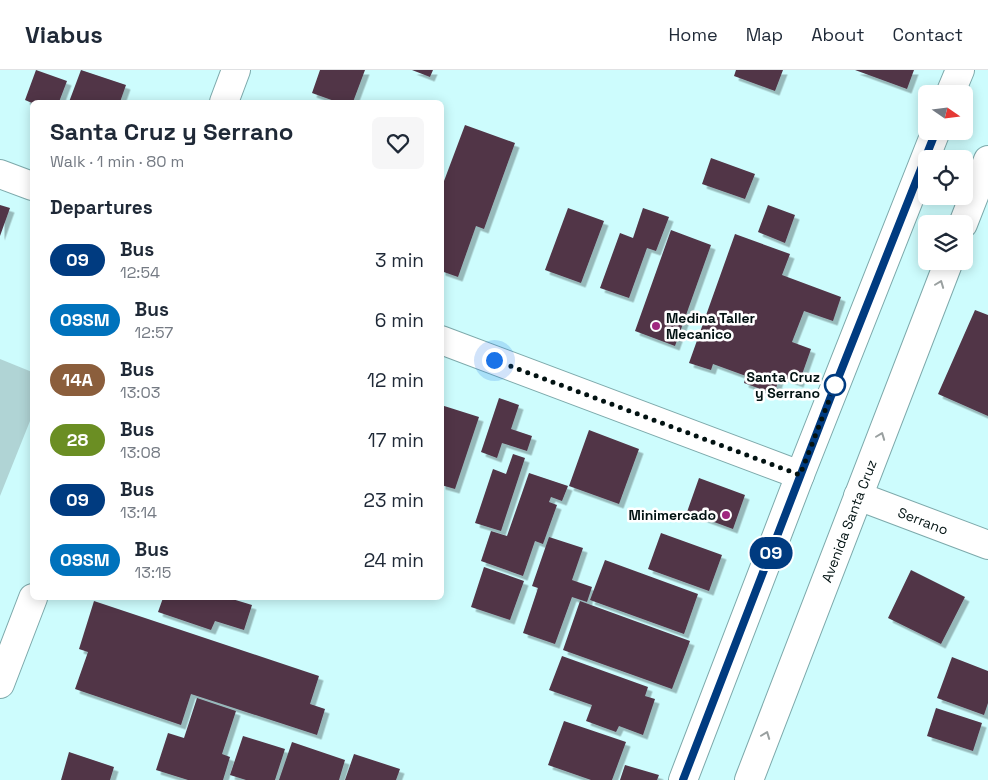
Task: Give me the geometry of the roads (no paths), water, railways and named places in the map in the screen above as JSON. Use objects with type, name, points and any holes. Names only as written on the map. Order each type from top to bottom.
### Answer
[{"type":"main road","points":[[225,100],[236,70]]},
{"type":"main road","points":[[954,85],[960,70]]},
{"type":"main road","points":[[683,780],[800,475],[932,140]]},
{"type":"main road","points":[[967,215],[988,160]]},
{"type":"main road","points":[[0,174],[30,185]]},
{"type":"main road","name":"Avenida Santa Cruz","points":[[749,780],[946,270]]},
{"type":"main road","points":[[444,341],[800,475]]},
{"type":"main road","name":"Serrano","points":[[858,496],[988,545]]},
{"type":"main road","points":[[0,684],[32,600]]},
{"type":"place","name":"Medina Taller Mecanico","points":[[656,326]]},
{"type":"place","name":"Santa Cruz y Serrano","points":[[835,385]]},
{"type":"place","name":"Minimercado","points":[[726,515]]}]
